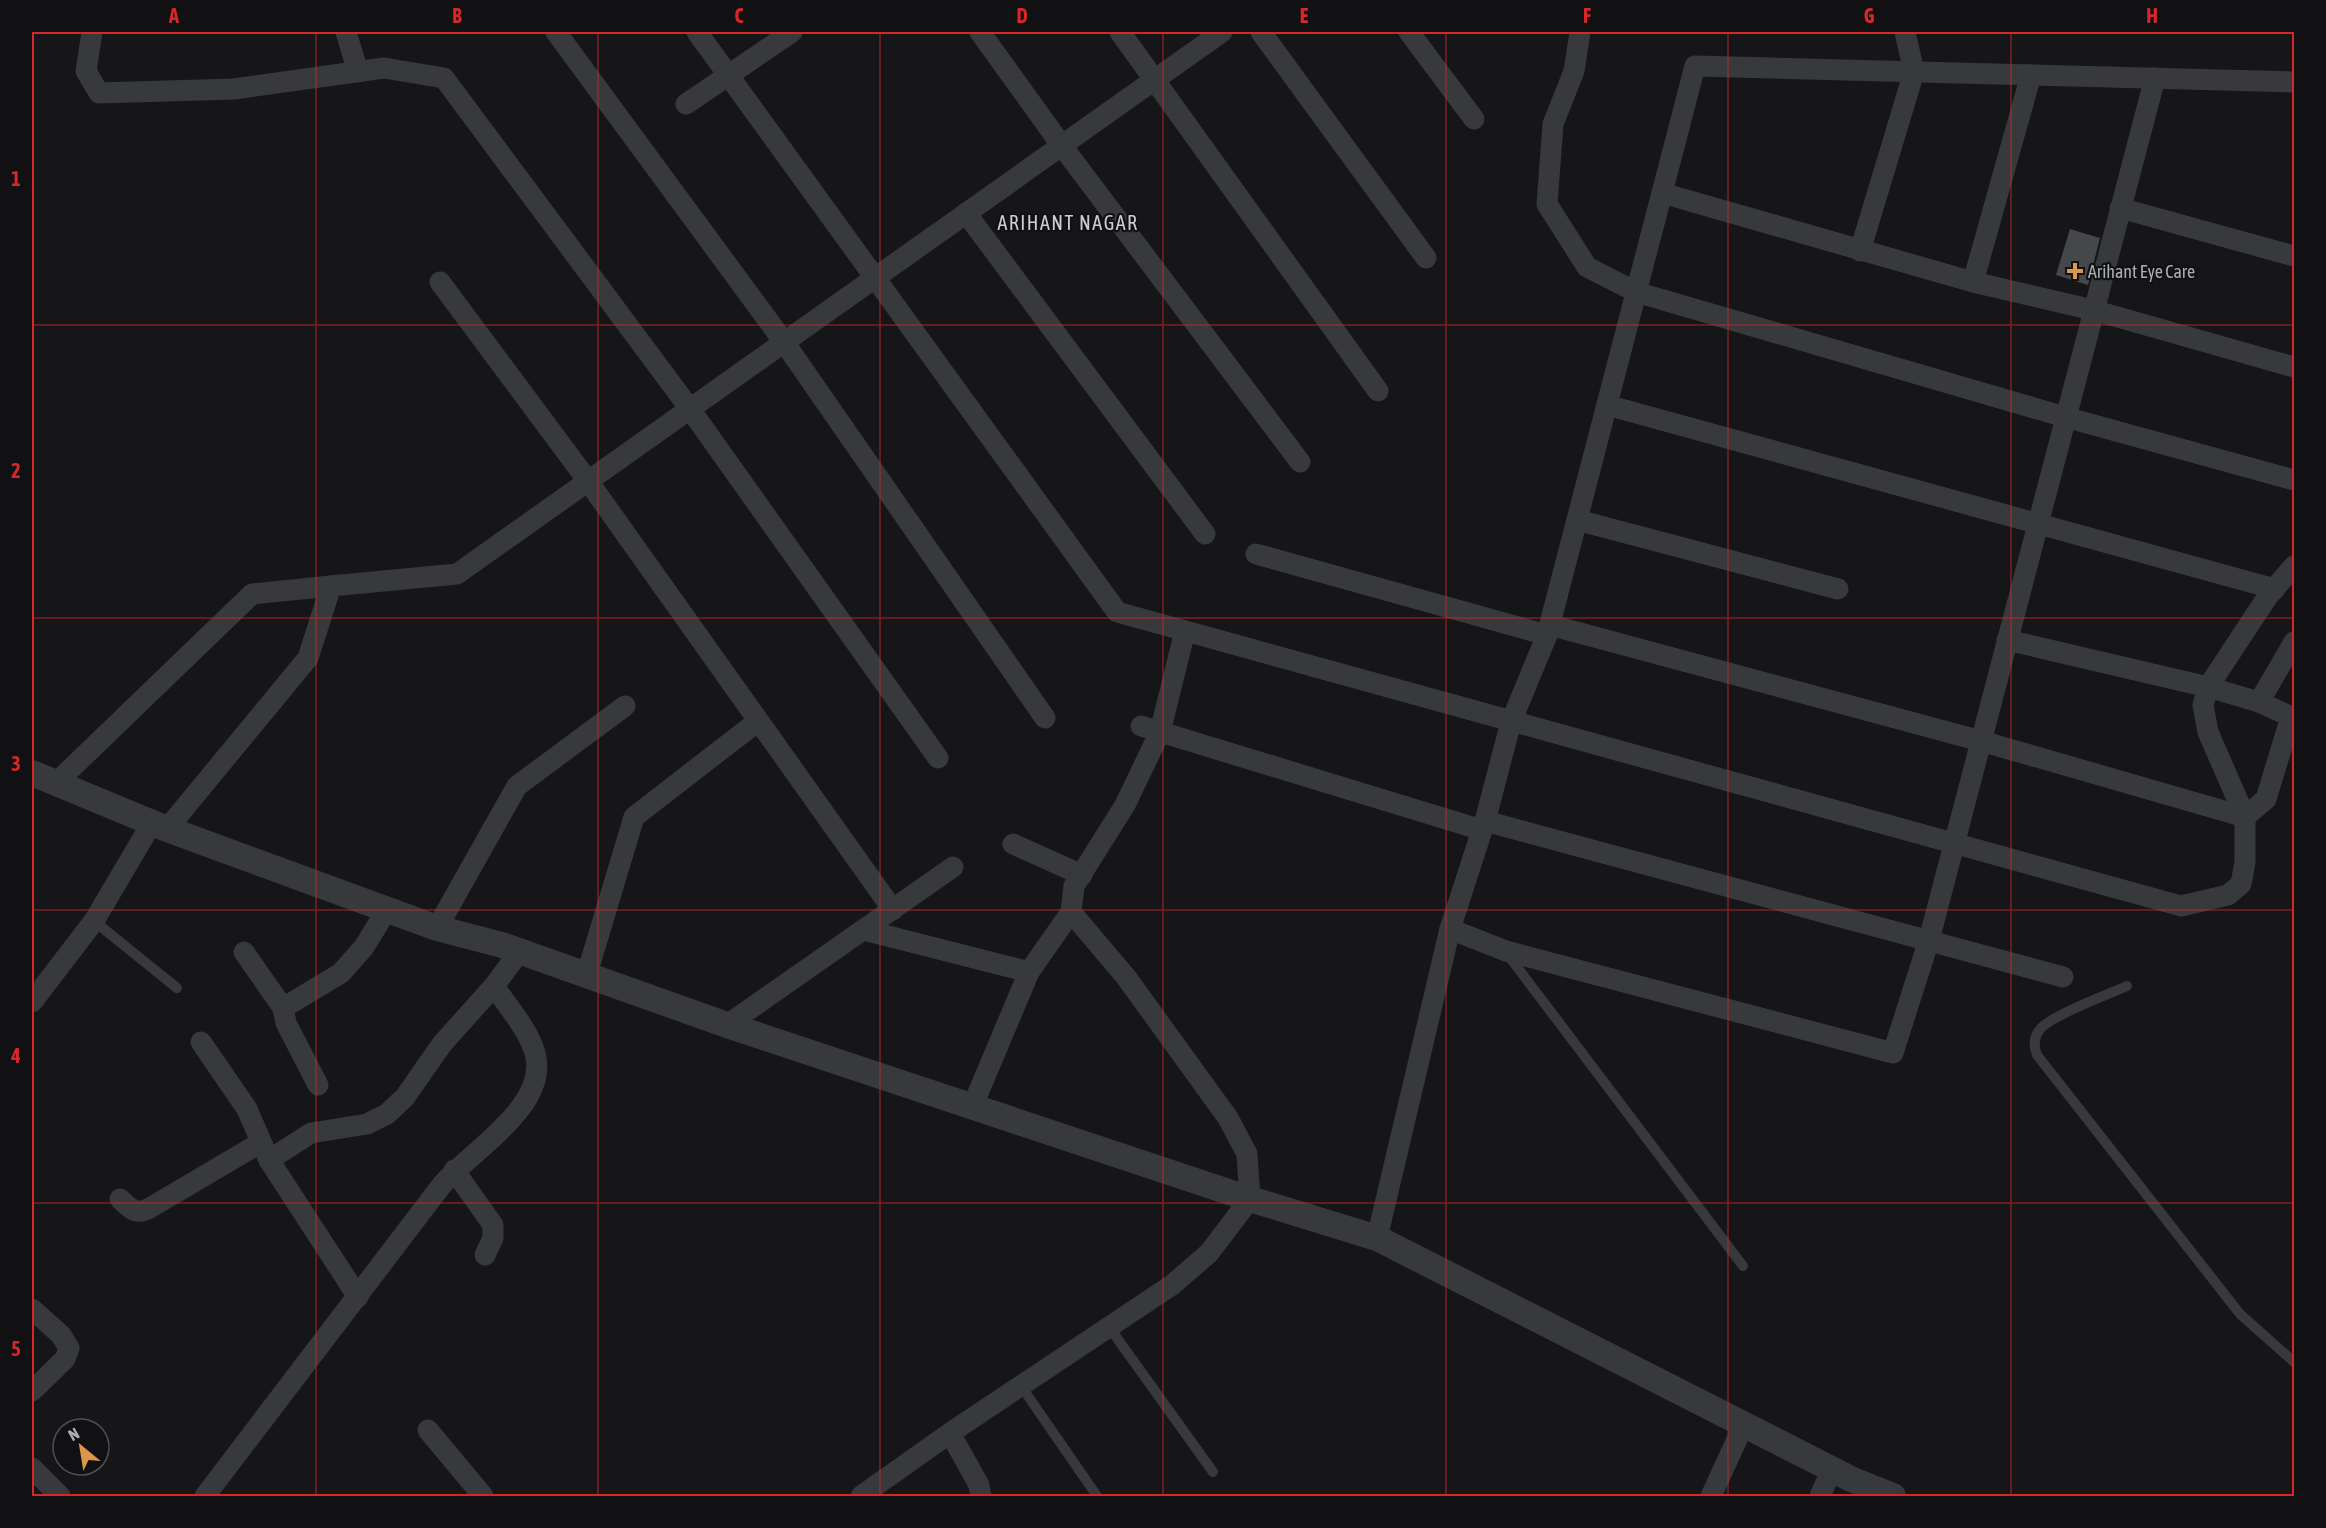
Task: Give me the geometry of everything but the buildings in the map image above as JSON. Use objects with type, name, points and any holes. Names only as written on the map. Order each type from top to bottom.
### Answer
[{"type":"street","points":[[92,32],[86,71],[99,93],[234,89],[384,68],[444,78],[690,409],[938,758]]},
{"type":"street","points":[[346,32],[358,72]]},
{"type":"street","points":[[556,32],[784,342],[1045,718]]},
{"type":"street","points":[[697,32],[1117,612],[2181,906],[2228,895],[2241,884],[2245,862],[2245,817],[2208,732],[2203,705],[2208,687],[2275,589],[2295,566]]},
{"type":"street","points":[[686,104],[792,32]]},
{"type":"street","points":[[980,32],[1062,146],[1300,462]]},
{"type":"street","points":[[1120,32],[1378,391]]},
{"type":"street","points":[[57,782],[252,594],[457,574],[1222,32]]},
{"type":"street","points":[[1261,32],[1426,258]]},
{"type":"street","points":[[1410,32],[1474,119]]},
{"type":"street","points":[[1580,32],[1574,71],[1553,124],[1547,204],[1587,267],[1636,292],[2065,417],[2295,480]]},
{"type":"street","points":[[1860,251],[1914,72],[1906,32]]},
{"type":"street","points":[[1377,1238],[1450,928],[1484,825],[1511,722],[1549,630],[1695,66],[2295,82]]},
{"type":"street","points":[[1973,282],[2031,75]]},
{"type":"street","points":[[1450,928],[1506,951],[1893,1053],[1929,940],[2155,78]]},
{"type":"street","points":[[1662,193],[1860,251],[1973,282],[2093,310],[2295,367]]},
{"type":"street","points":[[2120,208],[2295,256]]},
{"type":"street","points":[[966,213],[1205,534]]},
{"type":"street","points":[[440,282],[588,481],[893,909]]},
{"type":"street","points":[[1607,405],[2275,589]]},
{"type":"street","points":[[1577,520],[1838,589]]},
{"type":"street","points":[[1256,554],[1981,741],[2245,817]]},
{"type":"street","points":[[32,1002],[94,921],[160,825],[308,658],[331,586]]},
{"type":"street","points":[[973,1106],[1029,972],[1071,912],[1074,886],[1125,805],[1185,631]]},
{"type":"street","points":[[2007,640],[2208,687],[2259,702],[2293,717],[2266,799],[2245,817]]},
{"type":"street","points":[[2259,702],[2295,642]]},
{"type":"street","points":[[436,928],[517,786],[625,706]]},
{"type":"street","points":[[586,976],[634,817],[758,721]]},
{"type":"street","points":[[1151,729],[1484,825],[2063,977]]},
{"type":"street","points":[[32,773],[160,825],[388,908],[436,928],[519,951],[727,1025],[1250,1199],[1377,1238],[1832,1469],[1893,1497]]},
{"type":"street","points":[[1013,844],[1082,874]]},
{"type":"street","points":[[727,1025],[953,867]]},
{"type":"street","points":[[283,1008],[340,973],[364,947],[388,908]]},
{"type":"street","points":[[861,1497],[950,1433],[1172,1285],[1209,1253],[1250,1199],[1247,1154],[1228,1118],[1126,977],[1071,912]]},
{"type":"street","points":[[864,930],[1029,972]]},
{"type":"street","points":[[120,1200],[139,1213],[265,1151],[311,1133],[367,1124],[387,1114],[405,1097],[442,1044],[494,986],[519,951]]},
{"type":"street","points":[[244,952],[283,1008],[286,1023],[318,1085]]},
{"type":"street","points":[[205,1497],[454,1170],[508,1122],[525,1101],[535,1080],[536,1054],[494,986]]},
{"type":"street","points":[[201,1042],[247,1109],[265,1151],[358,1297]]},
{"type":"street","points":[[454,1170],[493,1225],[492,1238],[485,1255]]},
{"type":"street","points":[[32,1309],[61,1335],[69,1348],[64,1359],[32,1391]]},
{"type":"street","points":[[1711,1497],[1744,1424]]},
{"type":"street","points":[[428,1430],[483,1497]]},
{"type":"street","points":[[950,1433],[979,1485],[981,1497]]},
{"type":"street","points":[[32,1468],[60,1497]]},
{"type":"street","points":[[1820,1497],[1832,1469]]},
{"type":"lane","points":[[94,921],[177,988]]},
{"type":"lane","points":[[1506,951],[1743,1266]]},
{"type":"lane","points":[[2127,986],[2049,1023],[2036,1037],[2034,1046],[2037,1054],[2240,1314],[2295,1362]]},
{"type":"lane","points":[[1109,1327],[1213,1472]]},
{"type":"lane","points":[[1021,1386],[1096,1497]]},
{"type":"place","name":"Arihant Eye Care","points":[[2075,271]]},
{"type":"district","name":"ARIHANT NAGAR","points":[[1068,222]]}]
